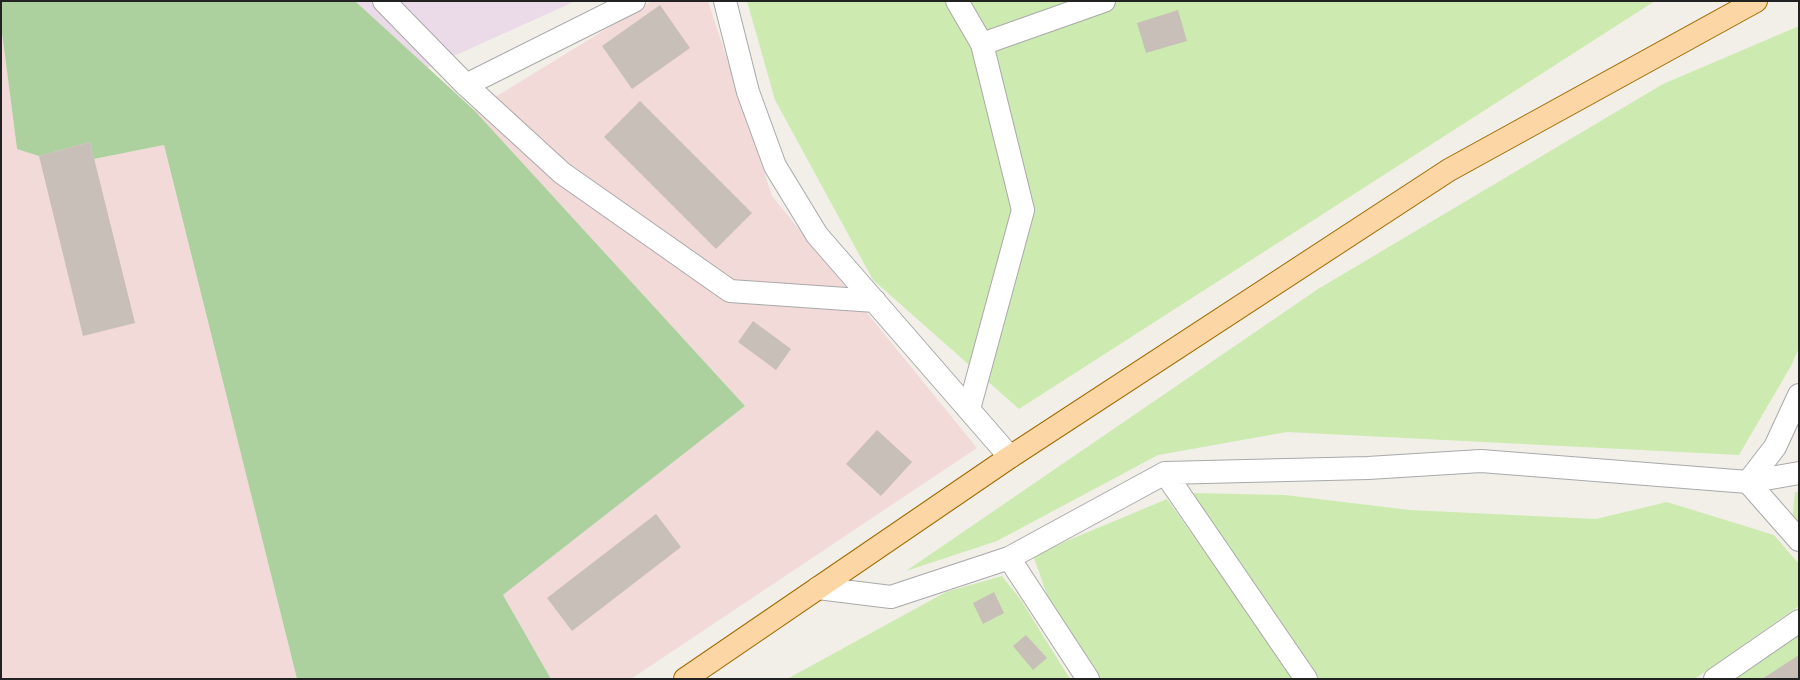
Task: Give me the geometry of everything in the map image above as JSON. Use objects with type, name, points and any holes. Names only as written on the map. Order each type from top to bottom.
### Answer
[{"type":"main road","points":[[685,679],[1010,457],[1449,170],[1756,1]]},
{"type":"street","points":[[384,1],[466,85],[562,173],[730,291],[875,302]]},
{"type":"street","points":[[466,85],[634,1]]},
{"type":"street","points":[[725,1],[748,92],[775,166],[817,234],[1010,457]]},
{"type":"street","points":[[957,1],[982,44],[1023,210],[969,409]]},
{"type":"street","points":[[982,44],[1104,1]]},
{"type":"street","points":[[1748,482],[1775,446],[1794,417],[1799,395]]},
{"type":"street","points":[[818,588],[892,597],[1009,558],[1165,473],[1368,468],[1481,461],[1748,482],[1799,473]]},
{"type":"street","points":[[1165,473],[1306,679]]},
{"type":"street","points":[[1748,482],[1799,540]]},
{"type":"street","points":[[1009,558],[1088,679]]},
{"type":"street","points":[[1715,679],[1799,621]]},
{"type":"shaded area","points":[[355,1],[576,1],[427,68]]},
{"type":"shaded area","points":[[652,1],[708,1],[772,196],[977,448],[631,679],[551,679],[503,595],[745,406],[474,110]]},
{"type":"shaded area","points":[[1,25],[17,149],[90,142],[95,159],[164,145],[297,679],[1,679]]},
{"type":"green space","points":[[1,1],[355,1],[474,110],[745,406],[503,595],[551,679],[297,679],[164,145],[94,159],[90,142],[39,156],[17,149],[1,25]]},
{"type":"green space","points":[[747,1],[1655,1],[1019,409],[873,280],[775,100]]},
{"type":"green space","points":[[1799,26],[1799,348],[1791,366],[1739,455],[1287,432],[1158,455],[997,541],[906,571],[1318,289],[1663,84]]},
{"type":"green space","points":[[1795,492],[1799,492],[1799,529],[1792,523]]},
{"type":"green space","points":[[1192,493],[1285,495],[1410,510],[1596,519],[1667,502],[1774,535],[1799,564],[1799,606],[1696,678],[1691,679],[1319,679]]},
{"type":"green space","points":[[1167,499],[1295,679],[1099,679],[1053,612],[1033,555]]},
{"type":"green space","points":[[1002,576],[1021,600],[1070,679],[787,679],[946,592]]},
{"type":"green space","points":[[1799,633],[1799,679],[1733,679]]},
{"type":"building","points":[[660,5],[690,48],[632,89],[602,46]]},
{"type":"building","points":[[1178,10],[1187,41],[1146,53],[1137,23]]},
{"type":"building","points":[[640,101],[752,213],[716,249],[604,137]]},
{"type":"building","points":[[90,142],[135,323],[83,336],[39,156]]},
{"type":"building","points":[[753,321],[791,349],[776,370],[738,342]]},
{"type":"building","points":[[877,430],[912,462],[881,496],[846,464]]},
{"type":"building","points":[[656,514],[681,547],[572,631],[547,598]]},
{"type":"building","points":[[994,592],[1004,613],[983,624],[973,603]]},
{"type":"building","points":[[1026,635],[1047,658],[1033,670],[1013,646]]},
{"type":"building","points":[[1799,655],[1799,679],[1762,679]]}]
